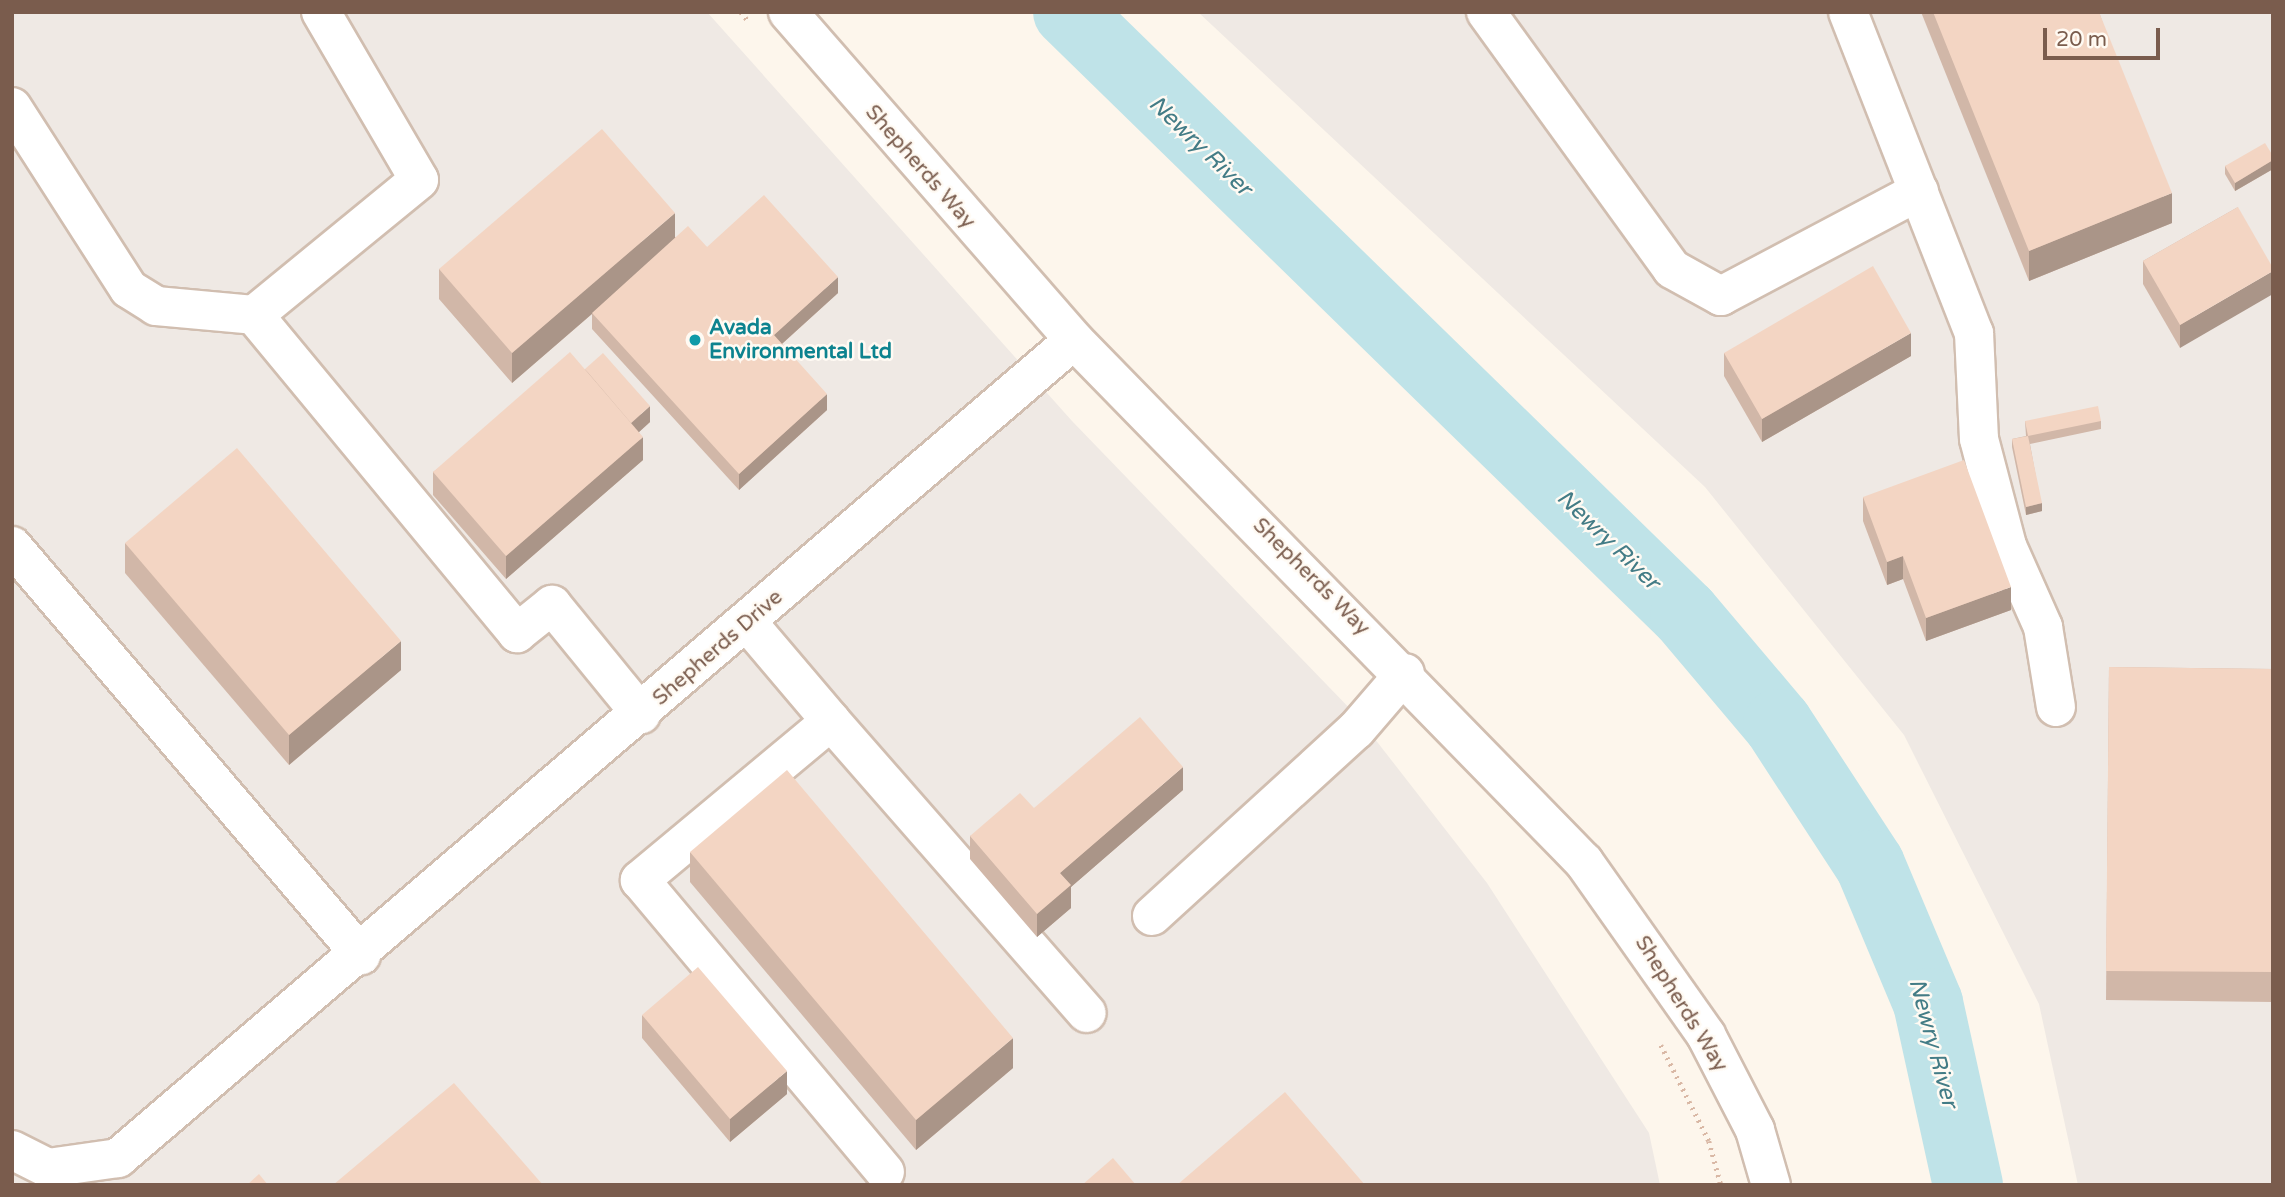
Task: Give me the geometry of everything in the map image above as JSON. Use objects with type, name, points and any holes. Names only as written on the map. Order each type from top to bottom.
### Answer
[{"type":"street","points":[[12,107],[129,289],[156,306],[254,315],[419,180],[321,12]]},
{"type":"street","name":"Shepherds Way","points":[[788,12],[1074,340],[1405,673],[1584,862],[1656,957],[1755,1130],[1771,1185]]},
{"type":"street","points":[[1486,12],[1672,269],[1721,296],[1919,191]]},
{"type":"street","points":[[1848,12],[1974,333],[1979,439],[2007,546],[2043,628],[2056,707]]},
{"type":"street","points":[[254,315],[517,633],[552,606],[641,714]]},
{"type":"street","name":"Shepherds Drive","points":[[12,1150],[48,1168],[118,1158],[361,955],[1074,340]]},
{"type":"street","points":[[12,546],[361,955]]},
{"type":"street","points":[[747,622],[1087,1013]]},
{"type":"street","points":[[1152,916],[1356,730],[1405,673]]},
{"type":"street","points":[[831,720],[640,880],[885,1172]]},
{"type":"shaded area","points":[[12,12],[707,12],[1072,421],[1357,716],[1487,883],[1649,1133],[1660,1185],[12,1185]]},
{"type":"shaded area","points":[[1198,12],[2273,12],[2273,1185],[2078,1185],[2039,1004],[1904,735],[1705,487]]},
{"type":"building","points":[[1933,12],[2099,12],[2172,193],[2029,251]]},
{"type":"building","points":[[602,129],[675,213],[512,353],[439,269]]},
{"type":"building","points":[[2265,143],[2273,160],[2235,183],[2225,166]]},
{"type":"building","name":"Avada Environmental Ltd","points":[[764,195],[838,277],[774,335],[827,394],[739,474],[592,313],[688,226],[707,247]]},
{"type":"building","points":[[2238,207],[2273,271],[2180,325],[2143,261]]},
{"type":"building","points":[[1873,266],[1911,333],[1762,419],[1724,353]]},
{"type":"building","points":[[570,352],[643,437],[506,556],[433,472]]},
{"type":"building","points":[[603,353],[650,406],[631,423],[585,369]]},
{"type":"building","points":[[2098,406],[2101,421],[2028,436],[2025,421]]},
{"type":"building","points":[[2028,436],[2042,503],[2026,507],[2012,439]]},
{"type":"building","points":[[237,448],[401,641],[289,735],[125,543]]},
{"type":"building","points":[[1964,460],[2011,587],[1926,618],[1903,556],[1887,562],[1863,497]]},
{"type":"building","points":[[2109,667],[2273,669],[2273,972],[2106,971]]},
{"type":"building","points":[[1140,717],[1183,767],[1060,873],[1071,885],[1037,914],[970,836],[1020,793],[1034,808]]},
{"type":"building","points":[[787,770],[1013,1038],[916,1120],[690,852]]},
{"type":"building","points":[[698,967],[787,1071],[730,1119],[642,1015]]},
{"type":"building","points":[[454,1083],[543,1185],[333,1185]]},
{"type":"building","points":[[1285,1092],[1365,1185],[1177,1185]]},
{"type":"building","points":[[1113,1158],[1136,1185],[1082,1185]]},
{"type":"building","points":[[259,1174],[268,1185],[247,1185]]},
{"type":"waterway","name":"Newry River","points":[[1068,12],[1685,614],[1778,724],[1870,865],[1928,1003],[1968,1185]]},
{"type":"place","name":"Avada Environmental Ltd","points":[[695,340]]}]
